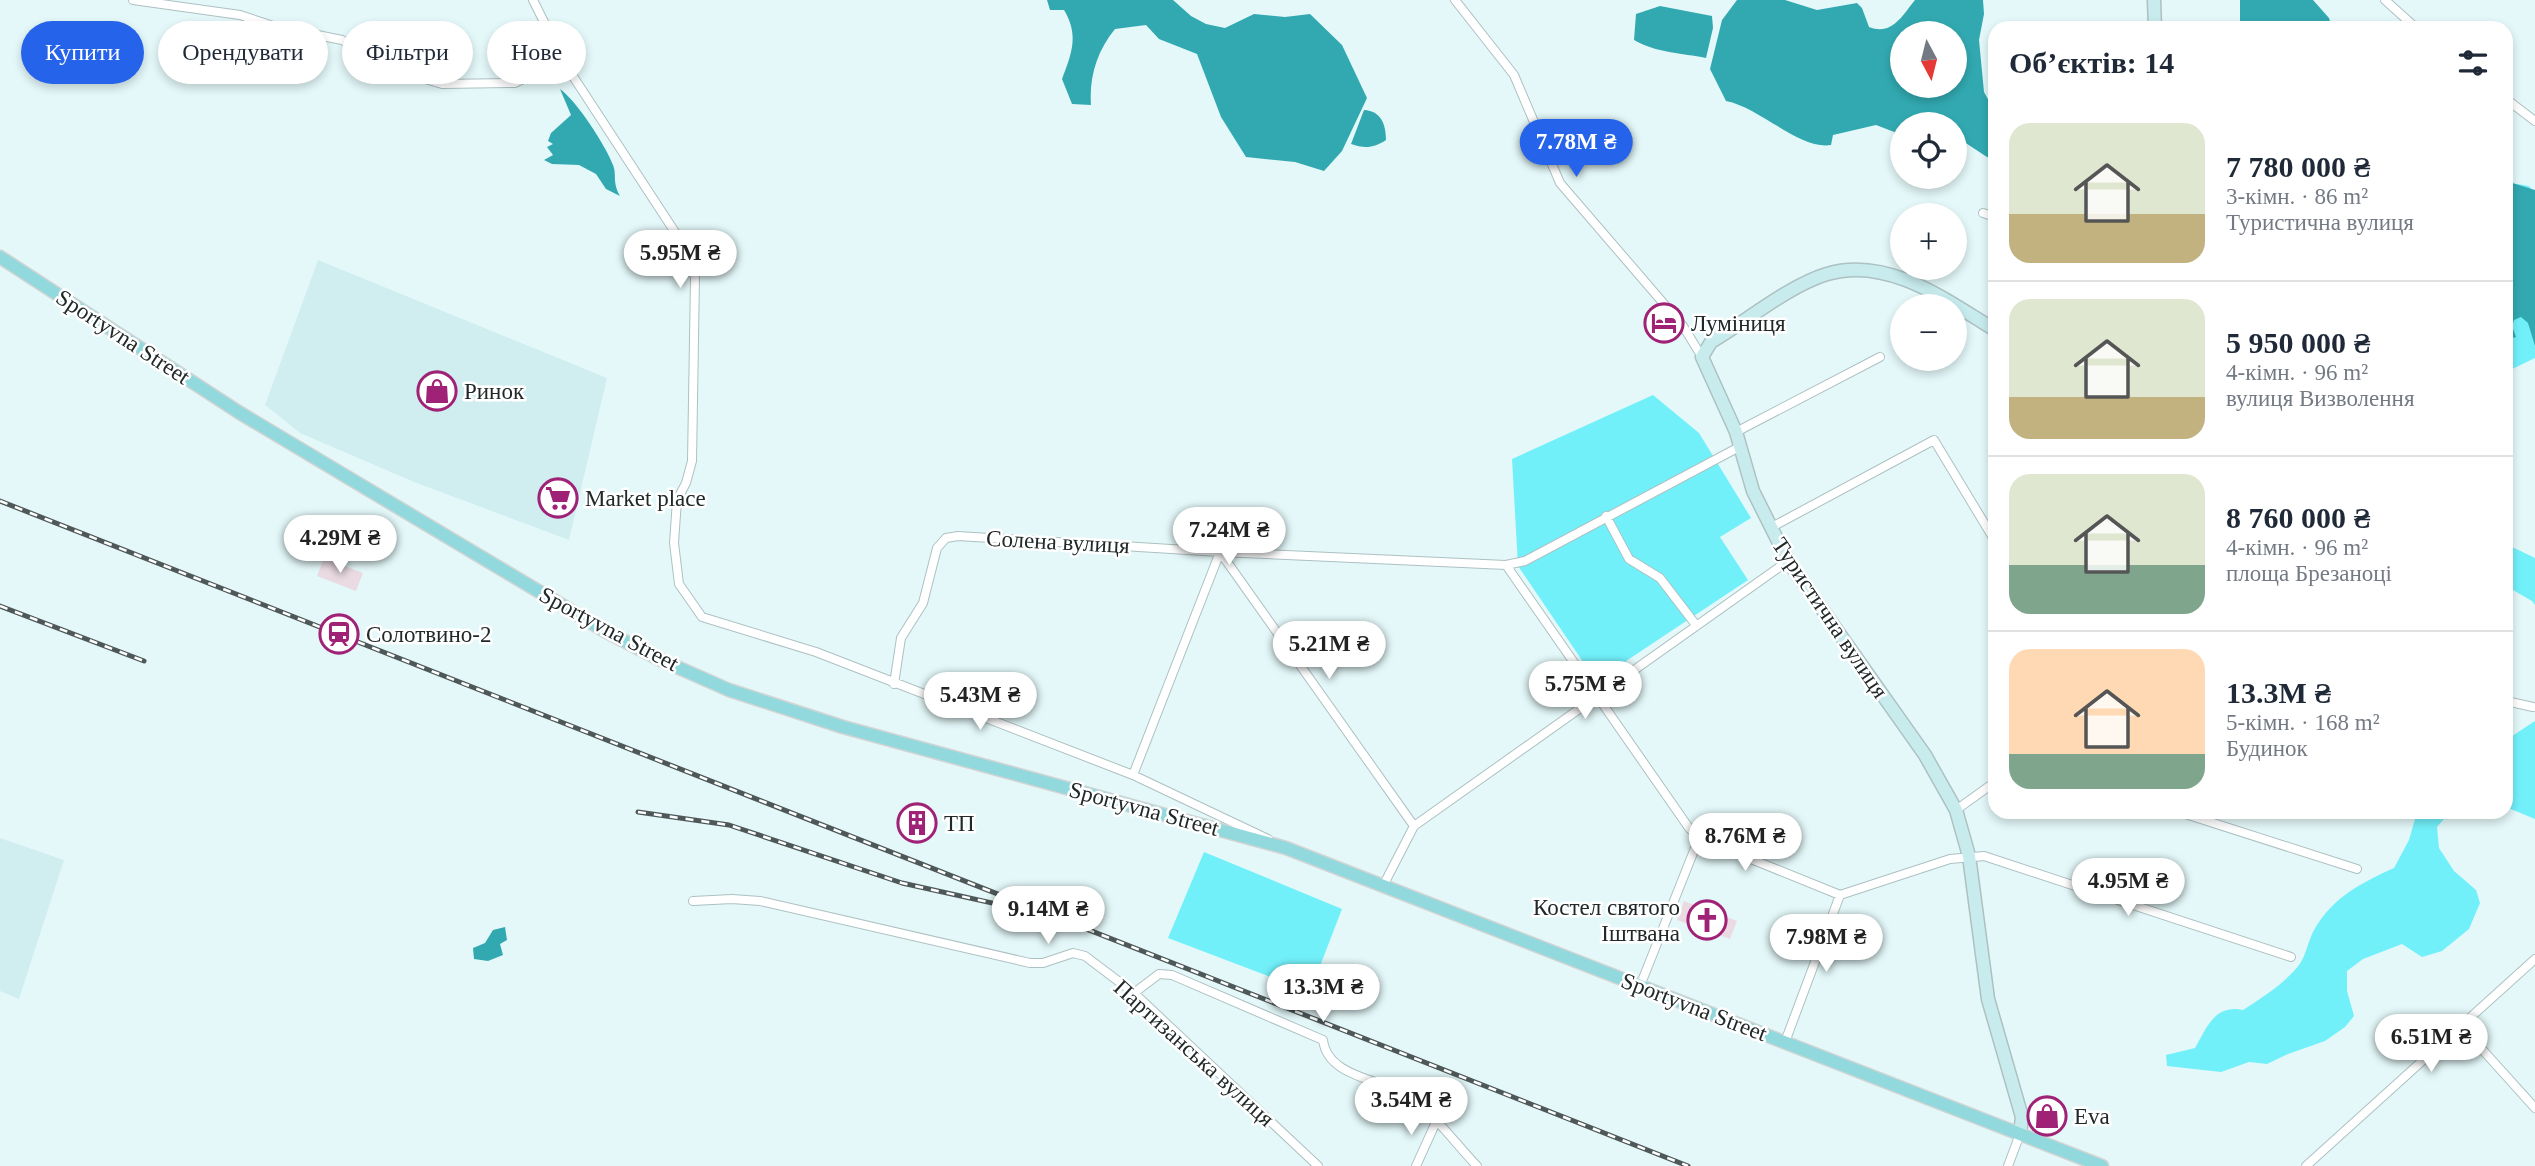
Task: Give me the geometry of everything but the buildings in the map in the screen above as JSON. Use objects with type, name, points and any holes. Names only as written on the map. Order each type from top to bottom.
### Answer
[{"type":"main road","name":"Sportyvna Street","points":[[0,257],[250,419],[605,631],[661,660],[729,690],[843,727],[1286,848],[2102,1166]]},
{"type":"street","points":[[133,0],[240,15],[273,26],[342,40],[395,70],[442,84],[487,83]]},
{"type":"street","points":[[533,0],[544,21]]},
{"type":"street","name":"Туристична вулиця","points":[[1455,0],[1514,75],[1560,183],[1683,326],[1702,357],[1737,432],[1753,491],[1788,561],[1925,755],[1956,810],[1969,856],[1988,999],[2022,1118],[2020,1134]]},
{"type":"street","points":[[2154,0],[2155,21]]},
{"type":"street","points":[[2385,0],[2408,21]]},
{"type":"street","name":"Sportyvna Street","points":[[578,84],[686,249],[692,264],[695,278],[692,461],[686,484],[677,500],[674,543],[679,584],[702,617],[816,652],[1133,775],[1286,848]]},
{"type":"street","points":[[2513,104],[2535,121]]},
{"type":"street","points":[[1983,213],[1988,215]]},
{"type":"street","points":[[1702,357],[1711,342],[1801,286],[1828,274],[1857,270],[1881,272],[1899,278],[1936,294],[1988,326]]},
{"type":"street","points":[[1737,432],[1880,358]]},
{"type":"street","points":[[1770,528],[1934,440],[1988,529]]},
{"type":"street","points":[[1741,446],[1525,561],[1506,565],[1689,828],[1699,838],[1840,895],[1950,859],[1984,856],[2291,957]]},
{"type":"street","points":[[1606,516],[1629,559],[1660,578],[1696,625]]},
{"type":"street","name":"Солена вулиця","points":[[894,684],[901,638],[923,603],[937,548],[946,538],[958,536],[1220,552],[1506,565]]},
{"type":"street","points":[[1133,775],[1220,552]]},
{"type":"street","points":[[1220,552],[1414,826]]},
{"type":"street","points":[[1384,884],[1414,826],[1788,561]]},
{"type":"street","points":[[2513,703],[2533,707]]},
{"type":"street","points":[[1956,810],[1988,787]]},
{"type":"street","points":[[2201,819],[2357,869]]},
{"type":"street","points":[[1640,986],[1699,838]]},
{"type":"street","points":[[1785,1042],[1840,895]]},
{"type":"street","name":"Партизанська вулиця","points":[[693,901],[732,898],[760,901],[1030,963],[1043,963],[1073,953],[1084,956],[1134,993],[1318,1166]]},
{"type":"street","points":[[2306,1166],[2535,959]]},
{"type":"street","points":[[1134,993],[1158,974],[1172,975],[1324,1040],[1325,1052],[1335,1063],[1413,1098],[1477,1166]]},
{"type":"street","points":[[2462,1027],[2535,1108]]},
{"type":"street","points":[[1416,1166],[1436,1122]]},
{"type":"street","points":[[2008,1166],[2020,1134]]},
{"type":"shaded area","points":[[1047,0],[1173,0],[1191,16],[1206,24],[1225,28],[1254,14],[1285,17],[1310,14],[1342,45],[1367,98],[1342,151],[1324,171],[1295,162],[1246,157],[1221,117],[1197,54],[1159,39],[1146,25],[1115,29],[1103,46],[1096,65],[1091,84],[1091,105],[1072,104],[1062,79],[1073,36],[1069,19],[1064,10],[1050,10]]},
{"type":"shaded area","points":[[1737,0],[1785,0],[1817,10],[1857,3],[1862,8],[1869,27],[1890,27],[1890,98],[1967,98],[1967,21],[1898,21],[1915,0],[1983,0],[1984,14],[1979,40],[1984,92],[1988,99],[1988,157],[1967,144],[1967,112],[1890,112],[1890,130],[1876,125],[1833,135],[1831,145],[1819,145],[1726,101],[1710,69],[1722,20]]},
{"type":"shaded area","points":[[2240,0],[2313,0],[2330,21],[2240,21]]},
{"type":"shaded area","points":[[1660,6],[1712,16],[1713,28],[1706,58],[1660,50],[1634,40],[1636,14]]},
{"type":"shaded area","points":[[560,89],[582,113],[604,147],[613,165],[620,196],[606,189],[596,174],[579,165],[552,164],[544,160],[553,155],[547,147],[553,144],[548,141],[551,133],[571,115]]},
{"type":"shaded area","points":[[1364,110],[1375,113],[1381,119],[1386,140],[1365,147],[1351,144]]},
{"type":"shaded area","points":[[2513,183],[2529,186],[2535,194],[2535,358],[2513,369]]},
{"type":"shaded area","points":[[2513,183],[2535,190],[2535,346],[2528,323],[2521,317],[2513,323]]},
{"type":"shaded area","name":"Ринок","points":[[318,260],[607,378],[569,540],[414,482],[300,433],[265,405]]},
{"type":"shaded area","points":[[1653,395],[1699,433],[1751,518],[1720,537],[1748,580],[1596,681],[1518,566],[1512,459]]},
{"type":"shaded area","points":[[2513,547],[2535,558],[2535,605],[2513,590]]},
{"type":"shaded area","points":[[2535,721],[2535,819],[2513,810],[2513,735]]},
{"type":"shaded area","points":[[2415,819],[2444,819],[2437,827],[2439,848],[2454,871],[2476,890],[2480,903],[2469,929],[2442,951],[2422,957],[2402,944],[2363,959],[2347,971],[2347,991],[2354,1016],[2345,1027],[2325,1041],[2267,1064],[2249,1062],[2221,1072],[2167,1066],[2166,1055],[2195,1048],[2208,1025],[2219,1014],[2225,1010],[2243,1010],[2287,978],[2299,965],[2314,930],[2330,908],[2349,892],[2394,868],[2409,840]]},
{"type":"shaded area","points":[[0,838],[64,860],[19,999],[0,991]]},
{"type":"shaded area","points":[[1204,852],[1342,909],[1310,992],[1168,938]]},
{"type":"shaded area","points":[[505,927],[507,940],[500,944],[503,955],[488,961],[474,959],[473,948],[485,943],[493,930]]},
{"type":"railway","points":[[0,501],[1688,1166]]},
{"type":"railway","points":[[0,606],[144,661]]},
{"type":"railway","points":[[638,812],[729,825],[902,883],[1019,909]]},
{"type":"place","name":"Луміниця","points":[[1664,323]]},
{"type":"place","name":"Ринок","points":[[437,391]]},
{"type":"place","name":"Market place","points":[[558,498]]},
{"type":"place","name":"Солотвино-2","points":[[339,634]]},
{"type":"place","name":"ТП","points":[[917,823]]},
{"type":"place","name":"Костел святого Іштвана","points":[[1707,920]]},
{"type":"place","name":"Eva","points":[[2047,1116]]}]
